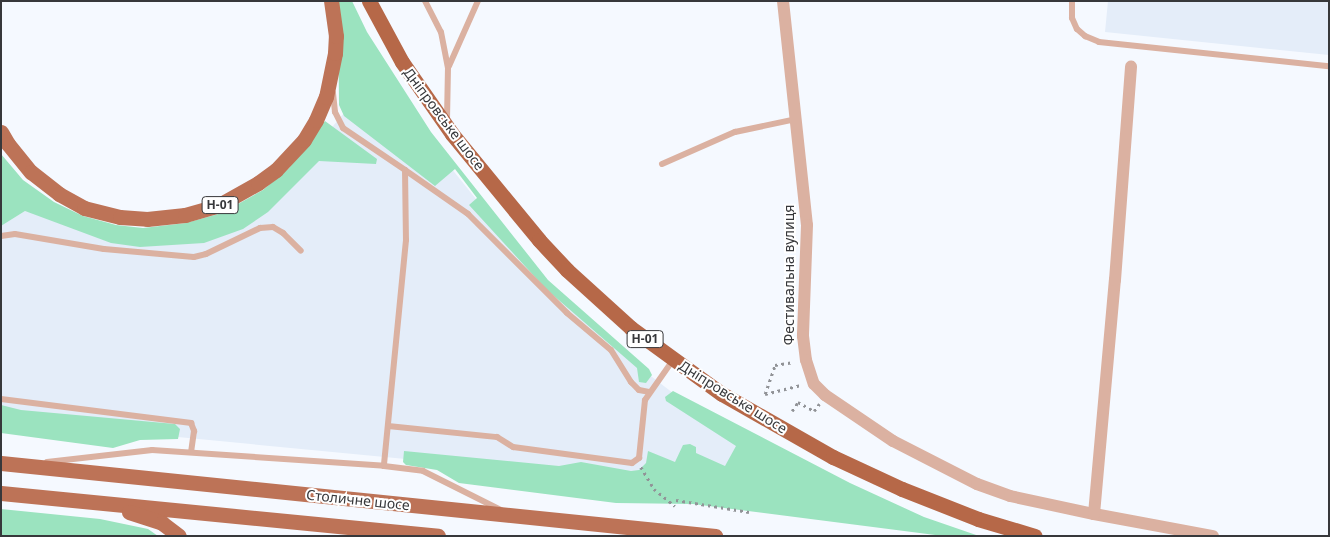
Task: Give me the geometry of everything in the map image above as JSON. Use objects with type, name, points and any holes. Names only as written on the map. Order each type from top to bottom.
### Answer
[{"type":"highway","name":"Дніпровське шосе","points":[[369,1],[402,62],[447,127],[538,240],[567,270],[631,328],[722,394],[833,457],[910,492],[978,519],[1035,536]]},
{"type":"main road","name":"Н-01","points":[[1,132],[8,144],[31,172],[59,194],[84,208],[120,217],[138,218],[185,215],[219,205],[258,183],[276,170],[304,140],[316,120],[332,73],[336,36],[331,1]]},
{"type":"main road","name":"Столичне шосе","points":[[1,463],[715,536]]},
{"type":"main road","name":"Столичне шосе","points":[[1,493],[438,536]]},
{"type":"main road","points":[[109,504],[162,523],[179,536]]},
{"type":"street","name":"Фестивальна вулиця","points":[[783,1],[807,225],[803,336],[806,360],[814,384]]},
{"type":"street","points":[[1094,514],[1115,280],[1131,67]]},
{"type":"street","points":[[814,384],[825,395],[893,441],[977,484],[1010,496],[1213,536]]},
{"type":"lane","points":[[425,1],[441,32],[448,67],[447,127]]},
{"type":"lane","points":[[448,67],[478,1]]},
{"type":"lane","points":[[1072,1],[1072,18],[1077,29],[1084,36],[1099,42],[1329,66]]},
{"type":"lane","points":[[332,73],[334,106],[340,124],[468,214],[567,313],[611,350],[631,382],[640,390],[649,392]]},
{"type":"lane","points":[[662,164],[735,132],[796,119]]},
{"type":"lane","points":[[384,466],[406,240],[405,170]]},
{"type":"lane","points":[[1,236],[15,234],[104,249],[194,257],[206,254],[260,228],[273,227],[283,233],[301,251]]},
{"type":"lane","points":[[388,426],[497,437],[513,447],[632,463],[637,461],[645,400],[673,360]]},
{"type":"lane","points":[[1,399],[191,423],[194,430],[191,452]]},
{"type":"lane","points":[[19,465],[137,451],[191,452],[384,466],[423,471],[513,516]]},
{"type":"path","points":[[788,363],[775,365],[765,394],[792,386],[814,384]]},
{"type":"path","points":[[792,411],[798,402],[814,411]]},
{"type":"path","points":[[637,461],[654,489],[675,506]]},
{"type":"path","points":[[676,500],[749,512]]},
{"type":"shaded area","points":[[1108,1],[1329,1],[1329,55],[1105,32]]},
{"type":"shaded area","points":[[376,75],[501,230],[552,287],[643,370],[742,446],[722,502],[571,475],[136,433],[1,411],[1,226],[25,211],[126,237],[199,237],[280,189]]},
{"type":"green space","points":[[338,1],[352,1],[367,32],[431,132],[548,280],[649,369],[652,375],[646,383],[639,382],[637,368],[546,289],[469,205],[477,198],[455,169],[435,186],[344,116],[339,105]]},
{"type":"green space","points":[[325,121],[377,159],[376,164],[319,161],[268,212],[243,229],[204,243],[140,247],[111,243],[25,211],[1,226],[1,154],[23,180],[54,202],[83,216],[116,225],[143,228],[186,223],[222,213],[263,190],[289,168]]},
{"type":"green space","points":[[673,391],[850,483],[924,517],[979,536],[943,536],[693,504],[616,503],[459,483],[437,470],[406,465],[403,462],[404,451],[559,466],[581,462],[631,471],[639,470],[646,463],[648,451],[675,462],[683,445],[690,444],[696,447],[696,453],[725,466],[736,446],[666,401],[665,397]]},
{"type":"green space","points":[[1,405],[21,410],[175,424],[180,429],[178,439],[140,440],[113,448],[1,433]]},
{"type":"green space","points":[[1,509],[100,519],[148,529],[158,536],[1,536]]}]
